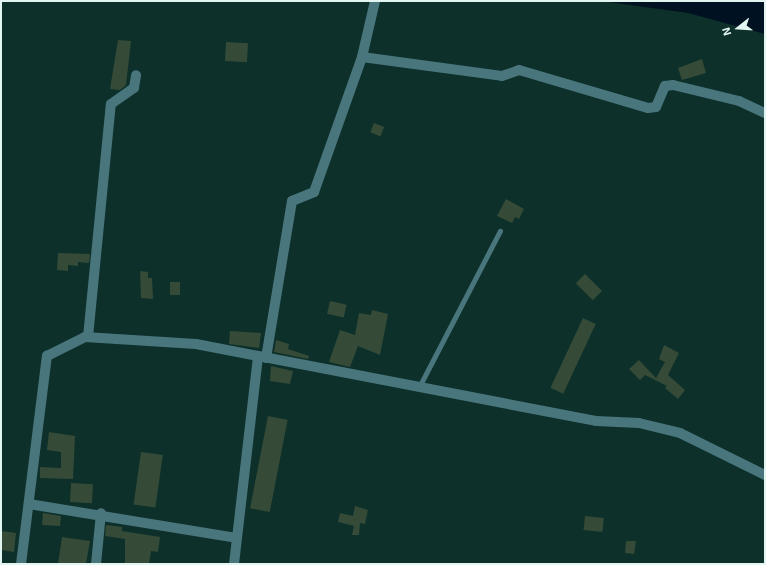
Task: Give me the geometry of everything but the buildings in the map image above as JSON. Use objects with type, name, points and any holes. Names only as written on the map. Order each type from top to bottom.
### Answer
[{"type":"street","points":[[234,564],[236,538],[262,357],[292,201],[314,192],[362,57],[375,1]]},
{"type":"street","points":[[362,57],[502,76],[519,70],[648,108],[656,107],[665,86],[673,85],[739,101],[765,113]]},
{"type":"street","points":[[88,337],[111,104],[134,88],[136,75]]},
{"type":"street","points":[[21,564],[47,356],[88,337],[196,344],[596,421],[639,423],[680,433],[765,475]]},
{"type":"street","points":[[29,504],[101,513],[236,538]]},
{"type":"street","points":[[96,564],[101,513]]},
{"type":"lane","points":[[419,387],[500,231]]},
{"type":"water","points":[[601,1],[765,1],[765,34],[688,13]]}]
